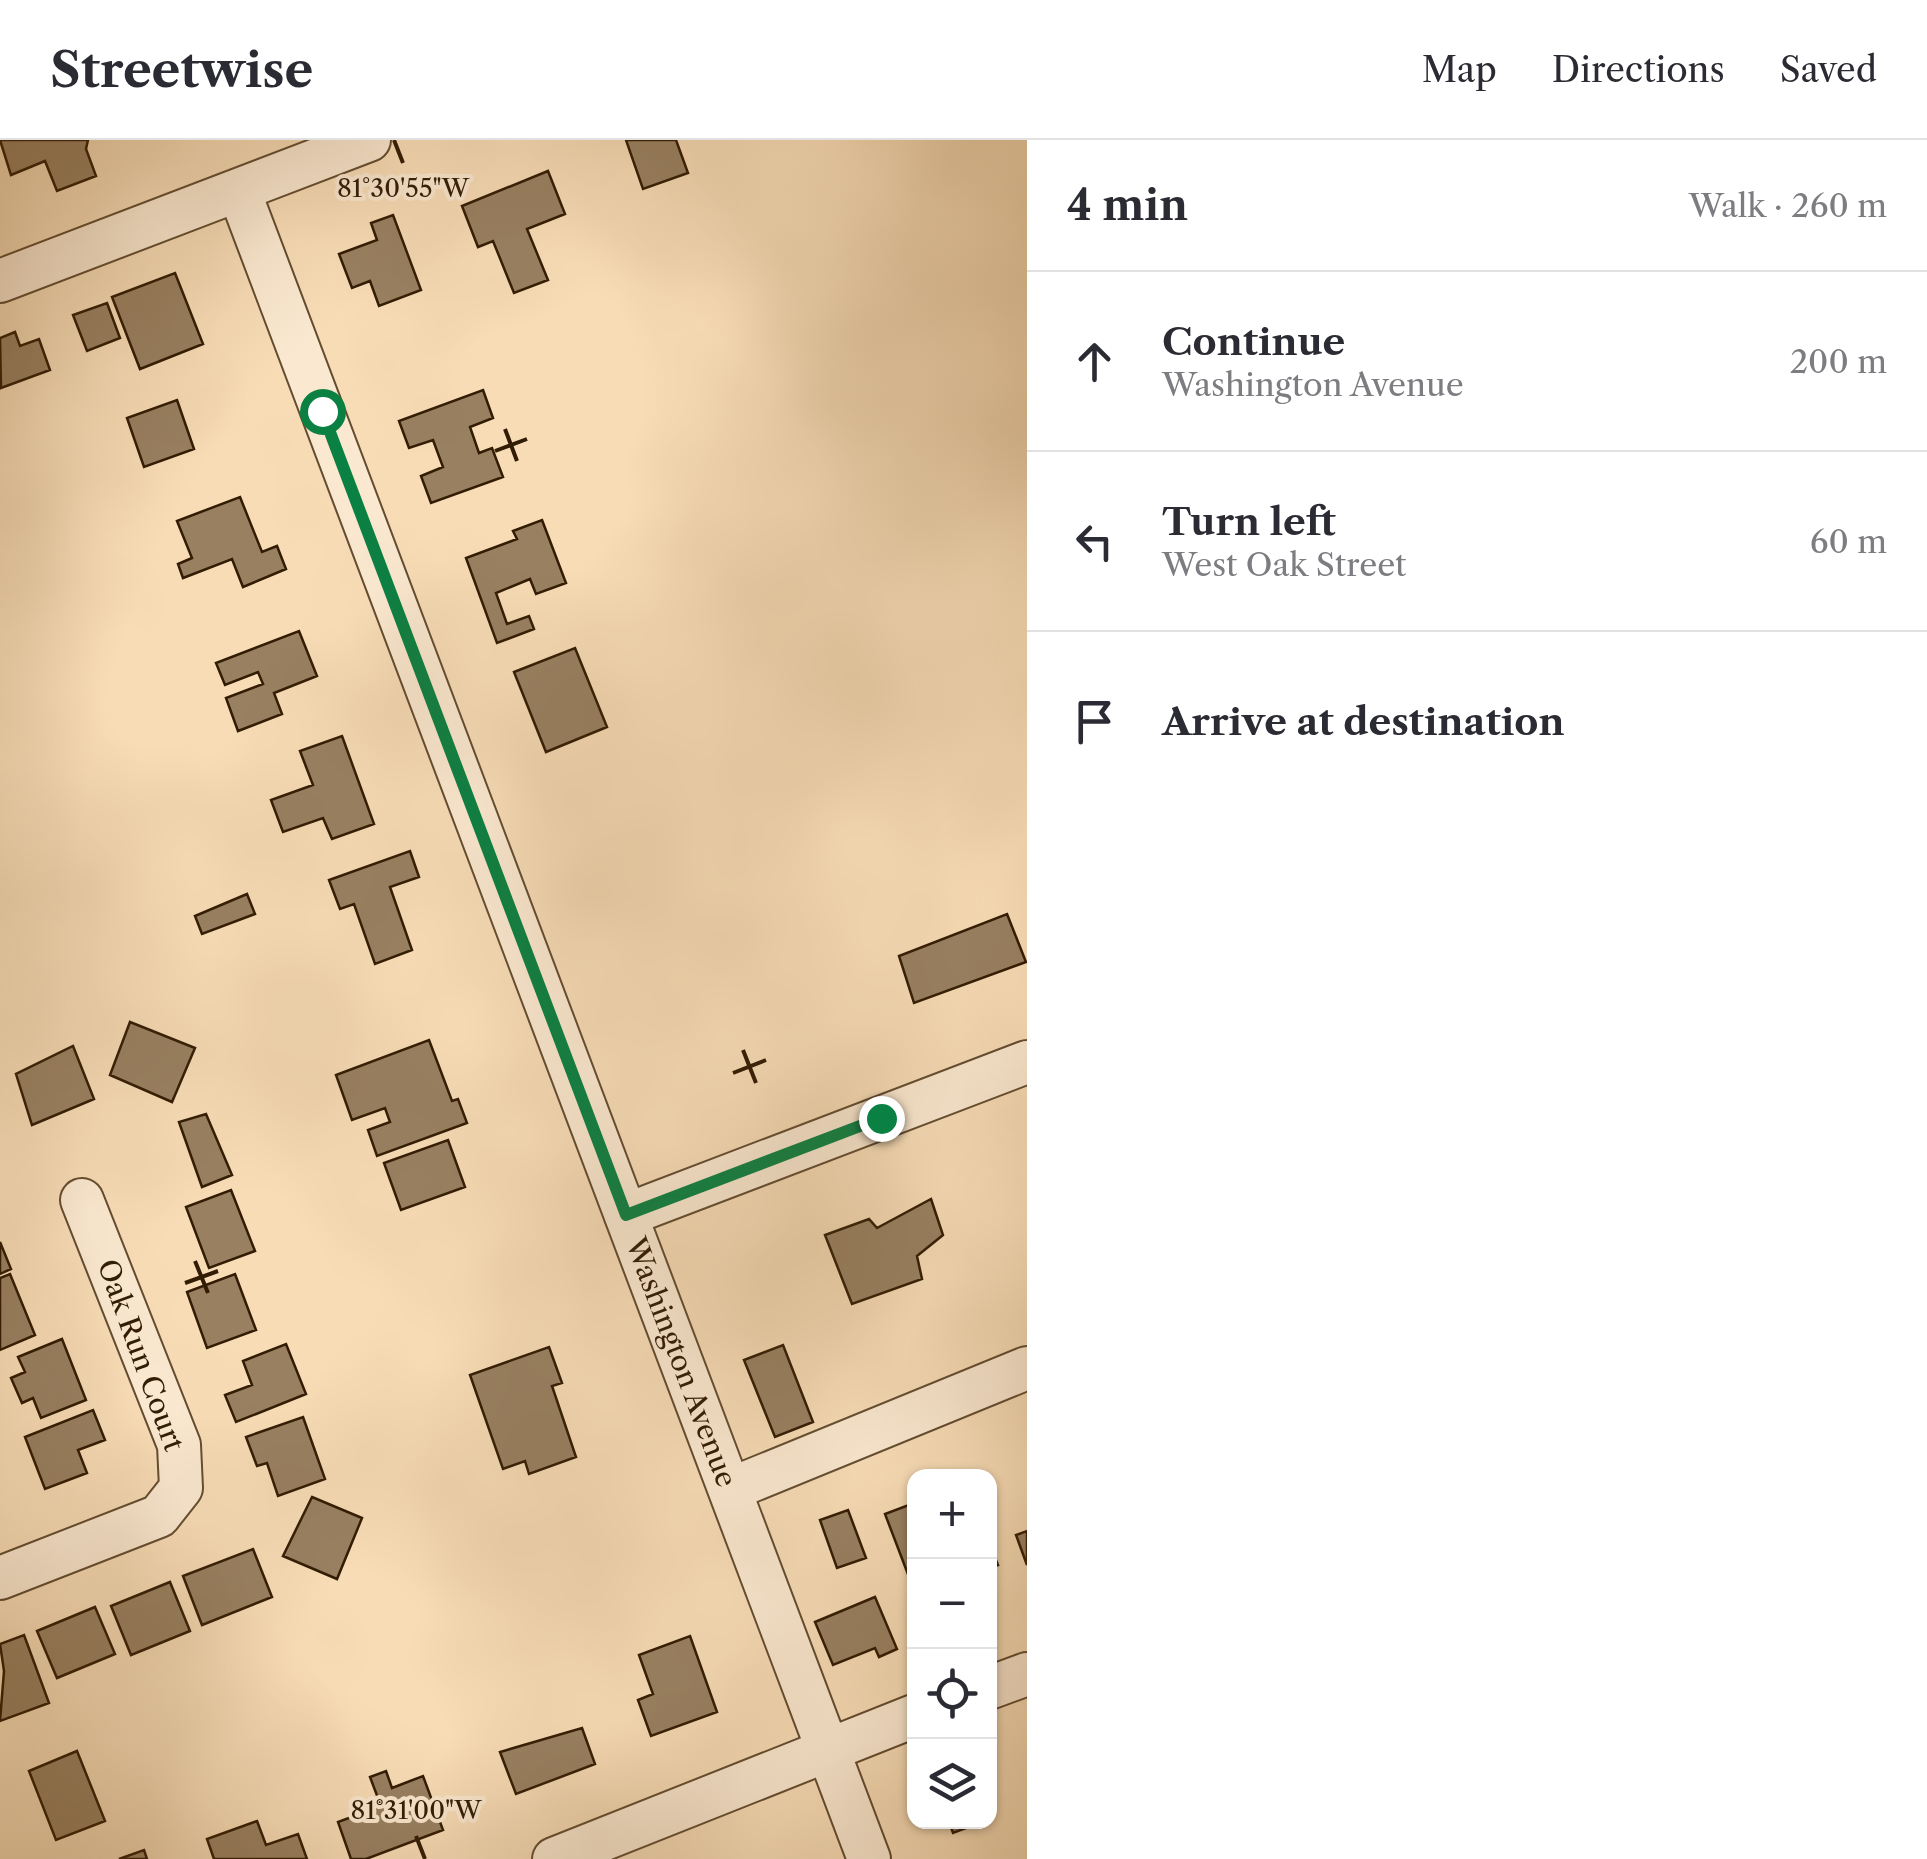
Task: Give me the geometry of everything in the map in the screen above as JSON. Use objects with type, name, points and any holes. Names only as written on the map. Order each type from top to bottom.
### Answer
[{"type":"street","points":[[0,281],[370,140]]},
{"type":"street","name":"Washington Avenue","points":[[239,191],[831,1748],[869,1859]]},
{"type":"street","points":[[626,1215],[1027,1062]]},
{"type":"street","name":"Oak Run Court","points":[[0,1578],[159,1516],[182,1488],[179,1446],[82,1200]]},
{"type":"street","points":[[732,1489],[1027,1368]]},
{"type":"street","points":[[997,1685],[1027,1674]]},
{"type":"street","points":[[554,1859],[907,1719]]},
{"type":"building","points":[[0,140],[88,140],[86,149],[96,176],[57,191],[45,161],[11,175]]},
{"type":"building","points":[[626,140],[676,140],[688,173],[643,189]]},
{"type":"building","points":[[548,171],[565,214],[527,229],[548,280],[514,293],[493,241],[478,247],[462,206]]},
{"type":"building","points":[[393,215],[421,290],[379,306],[370,281],[352,288],[339,254],[377,240],[371,223]]},
{"type":"building","points":[[175,273],[203,344],[140,369],[112,297]]},
{"type":"building","points":[[107,303],[120,338],[87,351],[73,315]]},
{"type":"building","points":[[15,332],[20,346],[39,339],[50,370],[1,388],[0,338]]},
{"type":"building","points":[[483,390],[493,418],[470,427],[479,453],[492,448],[503,477],[431,503],[421,476],[443,467],[433,440],[409,448],[399,421]]},
{"type":"building","points":[[177,400],[194,449],[144,467],[127,418]]},
{"type":"building","points":[[240,497],[262,552],[277,546],[286,569],[243,587],[232,559],[183,578],[178,564],[192,558],[177,521]]},
{"type":"building","points":[[542,520],[566,583],[536,594],[530,579],[496,593],[507,624],[529,616],[534,629],[497,643],[466,558],[517,539],[513,531]]},
{"type":"building","points":[[299,631],[317,676],[274,693],[282,714],[238,731],[226,698],[263,684],[258,672],[225,685],[216,663]]},
{"type":"building","points":[[575,648],[607,727],[546,752],[514,672]]},
{"type":"building","points":[[342,736],[374,824],[332,839],[323,818],[283,832],[271,800],[313,785],[300,751]]},
{"type":"building","points":[[410,851],[419,877],[390,887],[412,950],[375,964],[354,904],[340,909],[329,880]]},
{"type":"building","points":[[247,894],[255,914],[202,934],[195,916]]},
{"type":"building","points":[[1007,914],[1026,962],[914,1003],[899,956]]},
{"type":"building","points":[[130,1022],[195,1048],[172,1102],[110,1075]]},
{"type":"building","points":[[429,1040],[452,1101],[458,1099],[467,1123],[377,1156],[368,1130],[390,1122],[385,1108],[352,1120],[336,1075]]},
{"type":"building","points":[[73,1046],[94,1099],[32,1125],[16,1074]]},
{"type":"building","points":[[206,1114],[232,1175],[202,1187],[179,1122]]},
{"type":"building","points":[[448,1140],[465,1187],[401,1210],[384,1163]]},
{"type":"building","points":[[231,1190],[255,1251],[209,1268],[186,1207]]},
{"type":"building","points":[[931,1199],[943,1235],[917,1256],[922,1279],[852,1304],[825,1235],[869,1219],[877,1228]]},
{"type":"building","points":[[0,1242],[11,1269],[0,1274]]},
{"type":"building","points":[[10,1274],[35,1335],[0,1350],[0,1278]]},
{"type":"building","points":[[235,1274],[256,1330],[207,1348],[187,1292]]},
{"type":"building","points":[[62,1339],[86,1400],[41,1418],[33,1398],[22,1403],[11,1378],[25,1372],[18,1357]]},
{"type":"building","points":[[286,1344],[306,1394],[236,1422],[225,1395],[252,1385],[243,1361]]},
{"type":"building","points":[[783,1345],[813,1422],[775,1437],[744,1360]]},
{"type":"building","points":[[549,1347],[562,1383],[552,1386],[576,1457],[529,1474],[525,1461],[503,1469],[470,1375]]},
{"type":"building","points":[[93,1410],[105,1440],[78,1450],[87,1473],[45,1489],[25,1437]]},
{"type":"building","points":[[303,1417],[325,1479],[278,1496],[267,1463],[257,1466],[246,1437]]},
{"type":"building","points":[[312,1497],[362,1518],[337,1579],[283,1556]]},
{"type":"building","points":[[907,1506],[907,1572],[885,1514]]},
{"type":"building","points":[[848,1510],[866,1558],[837,1568],[820,1520]]},
{"type":"building","points":[[1027,1531],[1027,1565],[1016,1535]]},
{"type":"building","points":[[253,1549],[272,1597],[202,1625],[183,1576]]},
{"type":"building","points":[[170,1582],[190,1631],[131,1655],[111,1606]]},
{"type":"building","points":[[875,1597],[897,1649],[879,1657],[875,1648],[833,1665],[815,1622]]},
{"type":"building","points":[[95,1607],[115,1654],[57,1678],[37,1631]]},
{"type":"building","points":[[24,1635],[49,1703],[0,1721],[4,1671],[0,1644]]},
{"type":"building","points":[[690,1636],[717,1712],[651,1736],[638,1700],[653,1694],[639,1655]]},
{"type":"building","points":[[582,1728],[595,1764],[516,1794],[500,1752]]},
{"type":"building","points":[[77,1751],[105,1821],[56,1840],[29,1771]]},
{"type":"building","points":[[386,1771],[392,1788],[423,1776],[443,1830],[366,1859],[351,1859],[338,1822],[381,1806],[370,1777]]},
{"type":"building","points":[[257,1821],[266,1845],[298,1834],[307,1859],[214,1859],[207,1839]]},
{"type":"building","points":[[144,1850],[147,1859],[119,1859]]},
{"type":"route","points":[[322,411],[626,1215],[881,1118]]}]
